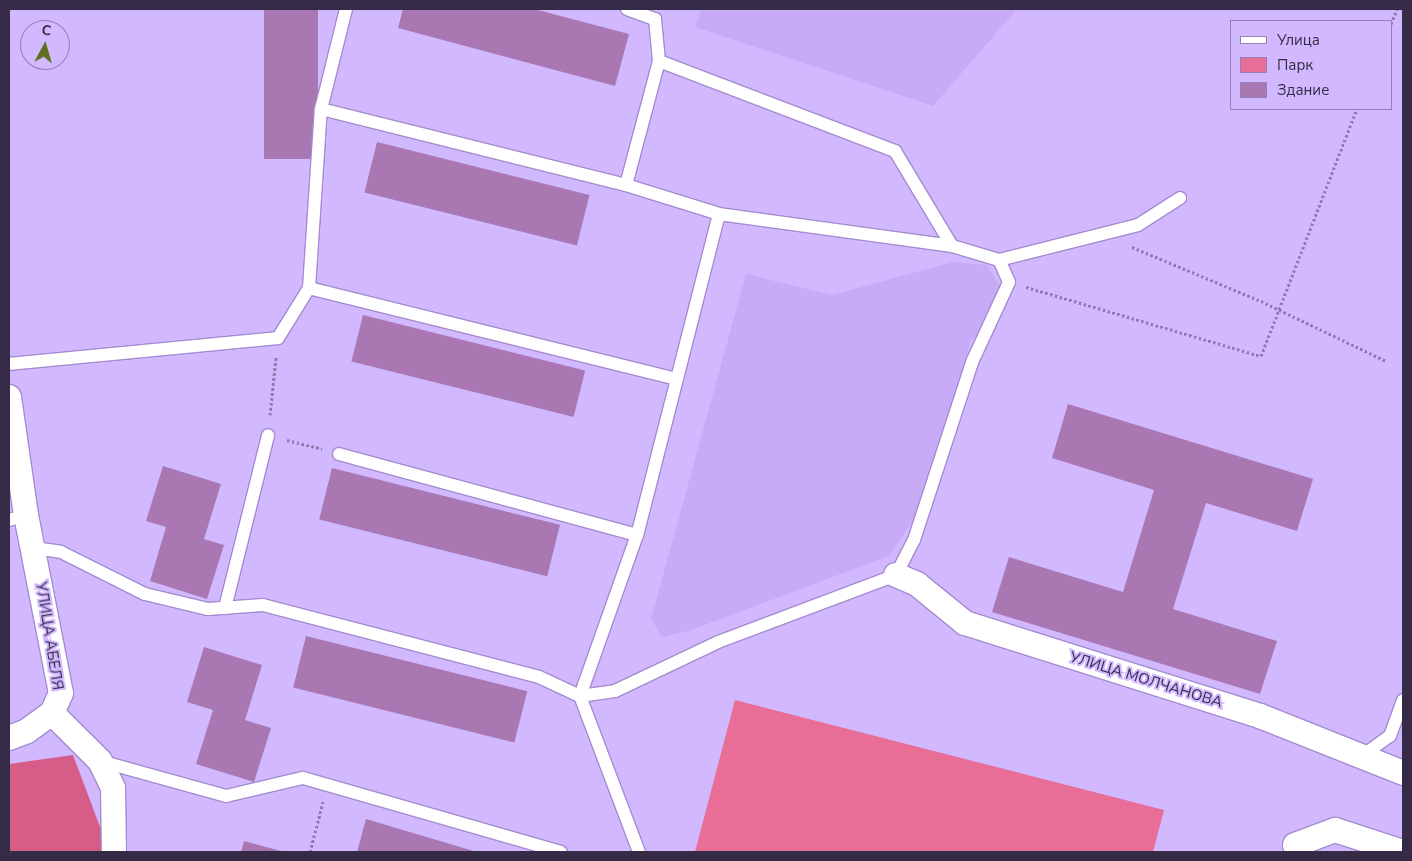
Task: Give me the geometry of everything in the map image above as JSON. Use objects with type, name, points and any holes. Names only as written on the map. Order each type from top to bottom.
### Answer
[{"type":"street","name":"УЛИЦА АБЕЛЯ","points":[[9,397],[18,517],[34,548],[61,693],[52,713],[100,761],[113,788],[118,850]]},
{"type":"street","name":"УЛИЦА МОЛЧАНОВА","points":[[896,575],[917,584],[965,623],[1260,716],[1403,773]]},
{"type":"street","points":[[9,738],[27,730],[52,713]]},
{"type":"street","points":[[1295,845],[1335,830],[1403,852]]},
{"type":"lane","points":[[9,364],[278,338],[309,288],[321,109],[346,9]]},
{"type":"lane","points":[[626,9],[655,19],[659,61],[626,185]]},
{"type":"lane","points":[[659,61],[895,151],[952,246]]},
{"type":"lane","points":[[321,109],[626,185],[719,214],[952,246],[999,260],[1138,225],[1180,198]]},
{"type":"lane","points":[[639,852],[580,696],[637,535],[719,214]]},
{"type":"lane","points":[[34,548],[61,552],[145,594],[208,609],[263,605],[540,677],[580,696],[615,691],[718,642],[896,575],[914,540],[972,360],[1009,282],[999,260]]},
{"type":"lane","points":[[309,288],[676,380]]},
{"type":"lane","points":[[225,608],[268,435]]},
{"type":"lane","points":[[339,454],[637,535]]},
{"type":"lane","points":[[1390,736],[1403,700]]},
{"type":"lane","points":[[1362,756],[1390,736],[1403,731]]},
{"type":"lane","points":[[100,761],[226,796],[303,778],[561,852]]},
{"type":"path","points":[[1392,22],[1397,9]]},
{"type":"path","points":[[1009,282],[1261,356],[1358,110]]},
{"type":"path","points":[[1102,234],[1279,310],[1386,360]]},
{"type":"path","points":[[278,338],[268,435],[339,454]]},
{"type":"path","points":[[310,852],[328,785]]},
{"type":"shaded area","points":[[701,9],[1017,9],[933,106],[695,27]]},
{"type":"shaded area","points":[[953,262],[987,265],[1007,297],[970,343],[922,508],[889,556],[691,630],[662,637],[651,619],[746,274],[832,295]]},
{"type":"shaded area","points":[[73,755],[105,840],[103,852],[9,852],[9,764]]},
{"type":"green space","points":[[735,700],[1164,810],[1153,852],[695,852]]},
{"type":"building","points":[[264,9],[318,9],[318,159],[264,159]]},
{"type":"building","points":[[403,9],[534,9],[629,34],[615,86],[398,28]]},
{"type":"building","points":[[377,142],[589,195],[577,245],[364,192]]},
{"type":"building","points":[[363,315],[585,370],[574,417],[351,362]]},
{"type":"building","points":[[1068,404],[1313,479],[1297,531],[1206,503],[1173,609],[1277,641],[1260,694],[992,612],[1009,557],[1123,592],[1154,490],[1052,458]]},
{"type":"building","points":[[163,466],[221,484],[204,539],[224,545],[207,599],[150,581],[166,527],[146,521]]},
{"type":"building","points":[[332,468],[560,525],[547,576],[319,519]]},
{"type":"building","points":[[306,636],[527,691],[514,743],[293,687]]},
{"type":"building","points":[[204,647],[262,665],[245,720],[271,728],[254,782],[196,764],[213,710],[187,702]]},
{"type":"building","points":[[366,819],[477,852],[357,852]]},
{"type":"building","points":[[244,841],[285,852],[241,852]]}]
